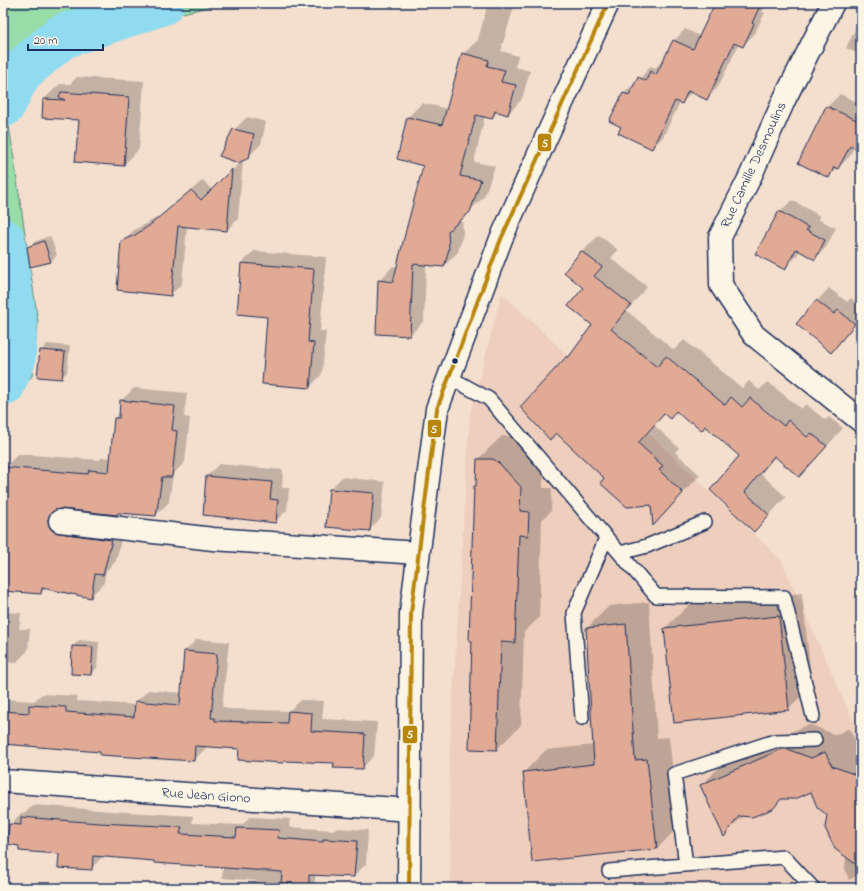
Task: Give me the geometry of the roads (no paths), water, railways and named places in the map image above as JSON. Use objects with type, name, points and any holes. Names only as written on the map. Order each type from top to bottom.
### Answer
[{"type":"street","points":[[409,888],[411,613],[437,408],[501,239],[608,3]]},
{"type":"street","name":"Rue Camille Desmoulins","points":[[833,3],[720,237],[721,285],[754,335],[861,421]]},
{"type":"street","points":[[60,521],[213,539],[418,553]]},
{"type":"street","name":"Rue Jean Giono","points":[[3,781],[410,810]]},
{"type":"lane","points":[[449,377],[489,399],[656,596],[784,597],[813,716]]},
{"type":"lane","points":[[620,553],[647,546],[705,522]]},
{"type":"lane","points":[[582,718],[574,613],[606,538]]},
{"type":"lane","points":[[686,864],[674,774],[775,741],[815,740]]},
{"type":"lane","points":[[609,871],[784,857],[813,888]]},
{"type":"waterway","points":[[3,105],[19,73],[61,37],[162,3]]},
{"type":"waterway","points":[[3,241],[15,326],[13,360],[3,384]]}]
